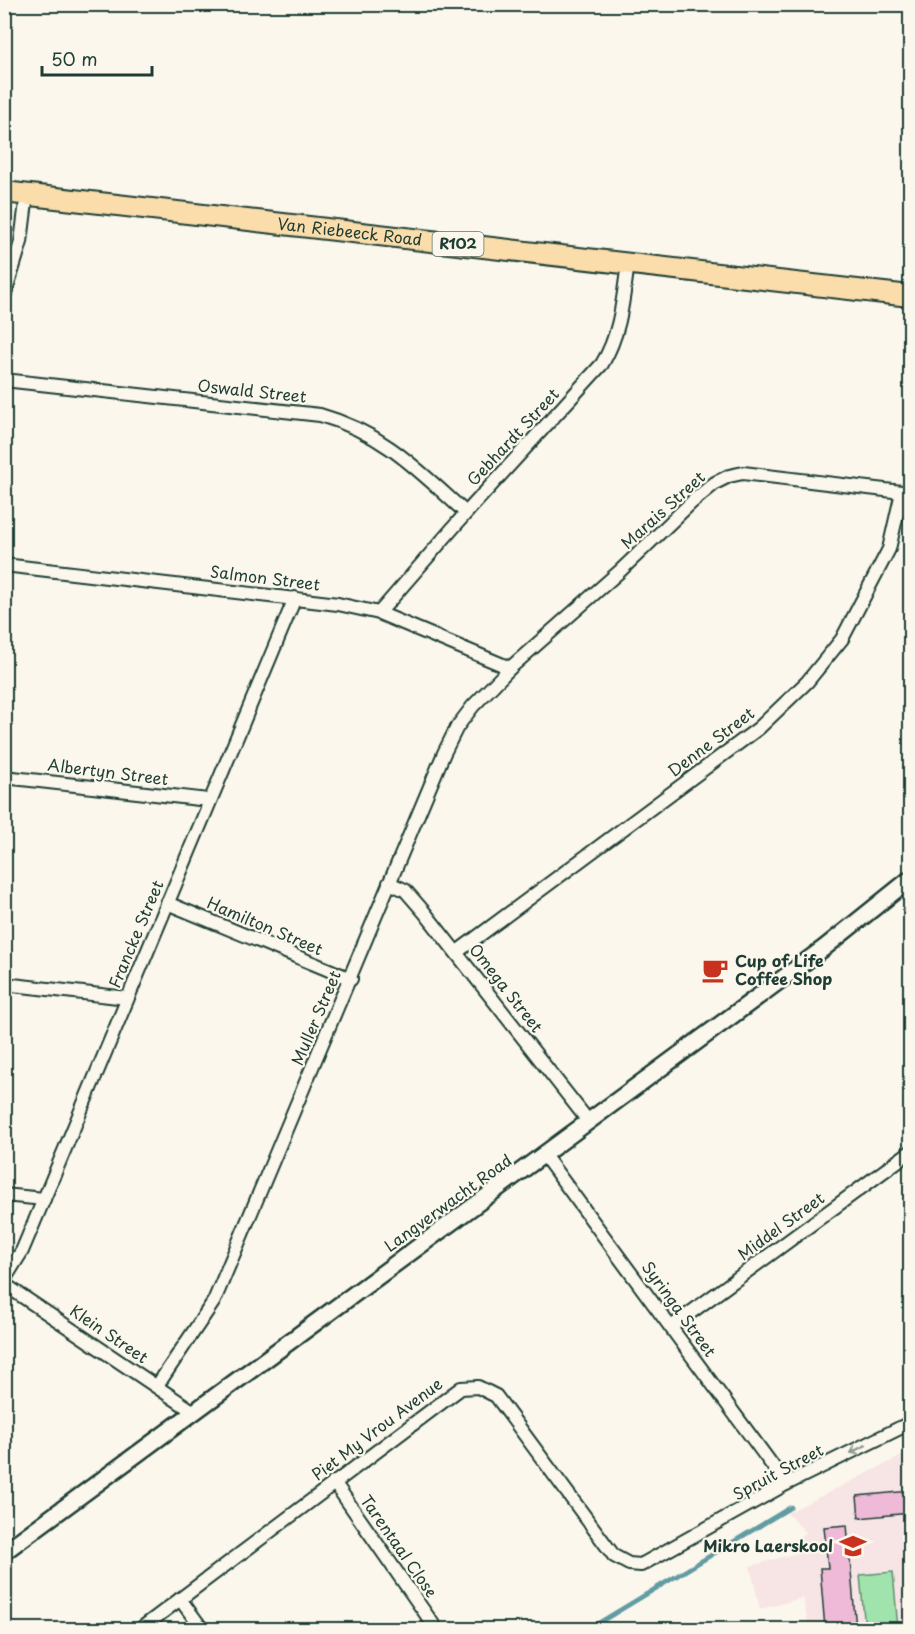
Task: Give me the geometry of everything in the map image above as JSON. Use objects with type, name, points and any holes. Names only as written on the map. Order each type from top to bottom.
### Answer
[{"type":"main road","name":"Van Riebeeck Road","points":[[4,192],[910,296]]},
{"type":"street","points":[[4,297],[21,242],[27,194]]},
{"type":"street","name":"Gebhardt Street","points":[[379,613],[466,513],[602,364],[612,348],[622,313],[627,263]]},
{"type":"street","name":"Oswald Street","points":[[4,380],[320,415],[362,429],[398,453],[466,513]]},
{"type":"street","name":"Marais Street","points":[[510,668],[620,571],[692,502],[729,476],[743,472],[906,493]]},
{"type":"street","name":"Denne Street","points":[[457,952],[759,728],[807,682],[842,639],[889,549],[906,493]]},
{"type":"street","name":"Salmon Street","points":[[4,565],[295,598],[379,613],[510,668]]},
{"type":"street","name":"Francke Street","points":[[4,1282],[22,1251],[208,800],[295,598]]},
{"type":"street","name":"Muller Street","points":[[157,1386],[214,1301],[351,979],[389,883],[458,727],[473,706],[510,668]]},
{"type":"street","name":"Albertyn Street","points":[[4,777],[208,800]]},
{"type":"street","name":"Langverwacht Road","points":[[4,1552],[824,948],[910,879]]},
{"type":"street","name":"Omega Street","points":[[389,883],[405,890],[457,952],[589,1122]]},
{"type":"street","name":"Hamilton Street","points":[[167,903],[351,979]]},
{"type":"street","points":[[4,984],[127,998]]},
{"type":"street","name":"Middel Street","points":[[671,1327],[910,1152]]},
{"type":"street","name":"Syringa Street","points":[[544,1155],[786,1484]]},
{"type":"street","points":[[4,1195],[44,1199]]},
{"type":"street","name":"Klein Street","points":[[4,1282],[194,1412]]},
{"type":"street","name":"Piet My Vrou Avenue","points":[[139,1629],[449,1395],[461,1389],[477,1387],[496,1396],[614,1556],[629,1564],[640,1565],[664,1554]]},
{"type":"street","name":"Spruit Street","points":[[664,1554],[786,1484],[910,1423]]},
{"type":"street","name":"Tarentaal Close","points":[[334,1482],[437,1629]]},
{"type":"street","points":[[180,1599],[203,1629]]},
{"type":"shaded area","name":"Mikro Laerskool","points":[[910,1452],[910,1629],[809,1629],[803,1598],[760,1609],[750,1566],[797,1553],[795,1539],[806,1533],[787,1513]]},
{"type":"green space","points":[[893,1572],[898,1629],[865,1629],[860,1575]]},
{"type":"building","points":[[910,1491],[910,1513],[859,1518],[857,1496]]},
{"type":"building","points":[[847,1525],[856,1629],[825,1629],[820,1568],[828,1568],[824,1527]]},
{"type":"waterway","points":[[587,1630],[791,1507]]},
{"type":"place","name":"Cup of Life Coffee Shop","points":[[715,970]]},
{"type":"place","name":"Mikro Laerskool","points":[[853,1546]]}]
